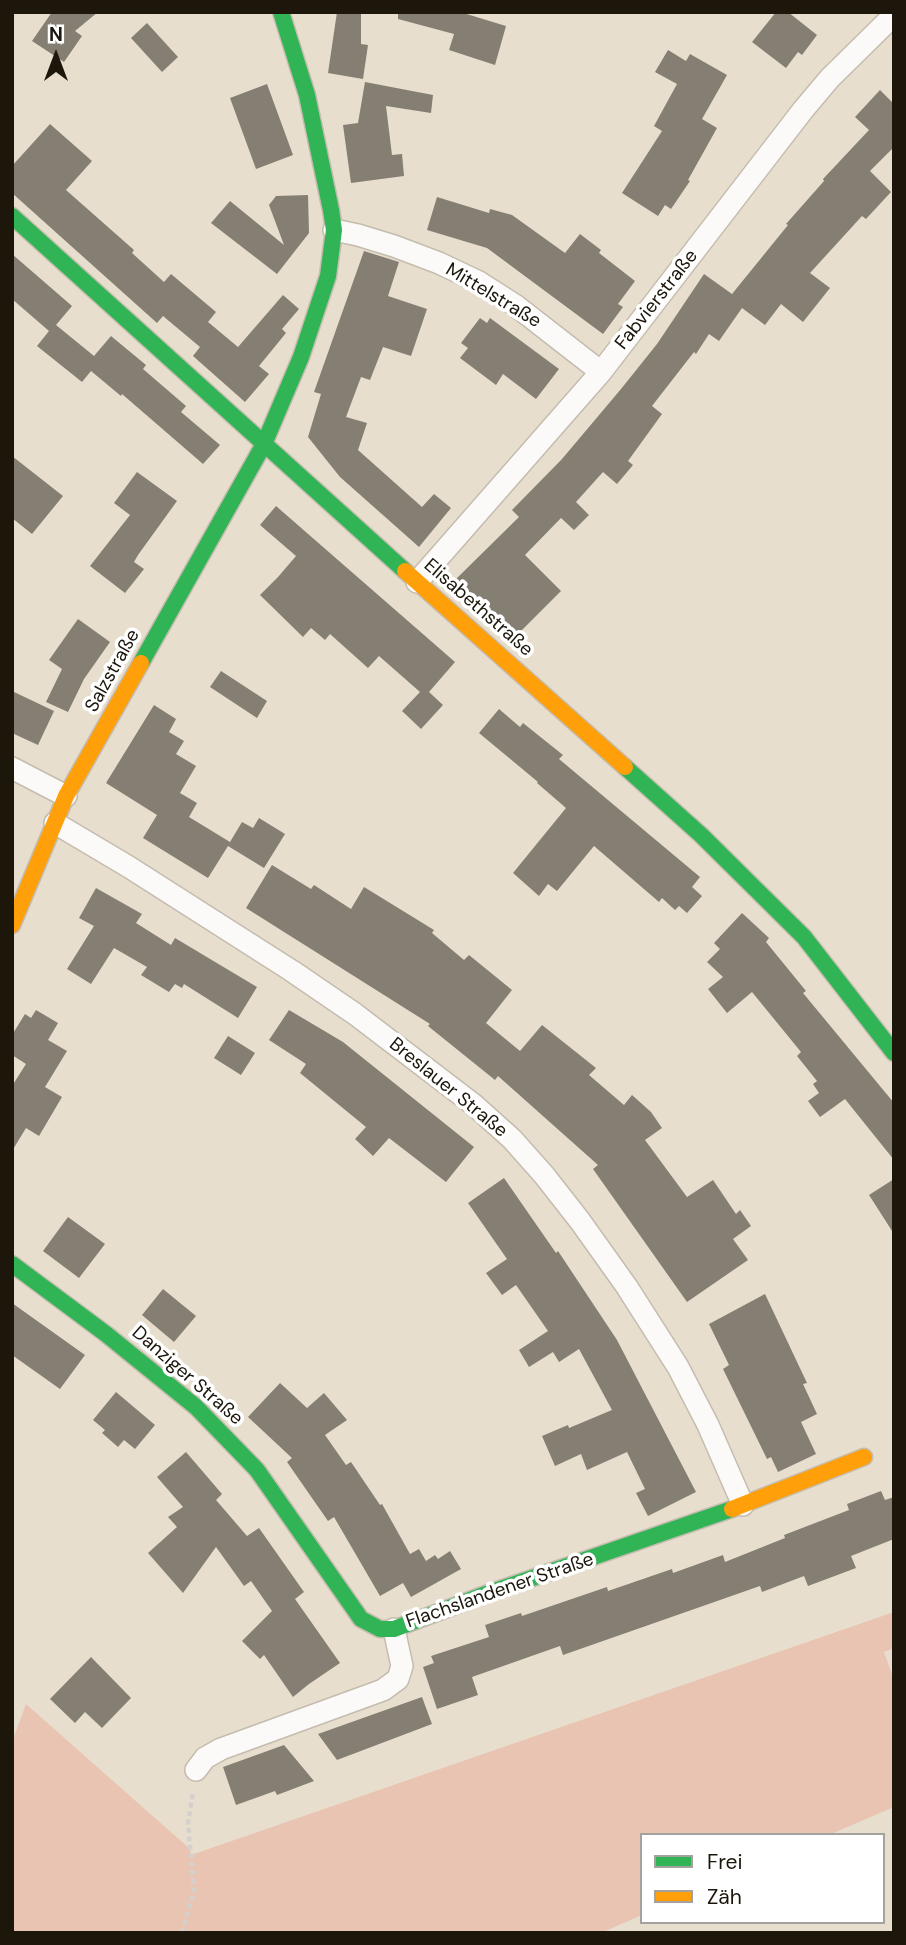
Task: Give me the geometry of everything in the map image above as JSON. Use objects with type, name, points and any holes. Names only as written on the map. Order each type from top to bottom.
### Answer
[{"type":"street","name":"Salzstraße","points":[[12,925],[66,796],[264,444],[301,357],[328,276],[334,230],[307,95],[281,12]]},
{"type":"street","name":"Fabvierstraße","points":[[417,582],[601,372],[803,110],[830,78],[894,15]]},
{"type":"street","name":"Elisabethstraße","points":[[12,216],[701,835],[804,937],[894,1053]]},
{"type":"street","name":"Mittelstraße","points":[[334,230],[358,234],[394,246],[479,282],[537,320],[601,372]]},
{"type":"street","points":[[12,768],[66,796]]},
{"type":"street","name":"Breslauer Straße","points":[[55,823],[302,978],[414,1058],[473,1104],[512,1139],[580,1221],[627,1287],[670,1355],[708,1425],[743,1505]]},
{"type":"street","name":"Danziger Straße","points":[[12,1264],[106,1334],[196,1407],[257,1470],[361,1619],[380,1629],[394,1629]]},
{"type":"street","name":"Flachslandener Straße","points":[[196,1770],[205,1758],[220,1749],[383,1689],[398,1679],[402,1666],[394,1629],[486,1594],[743,1505],[864,1457]]},
{"type":"path","points":[[182,1933],[194,1891],[188,1823],[196,1770]]},
{"type":"shaded area","points":[[894,1612],[894,1648],[884,1652],[894,1680],[894,1807],[834,1833],[640,1833],[640,1916],[601,1933],[12,1933],[12,1742],[26,1704],[190,1849],[191,1855]]},
{"type":"building","points":[[52,12],[98,12],[75,31],[82,36],[64,62],[32,41]]},
{"type":"building","points":[[337,12],[361,12],[361,44],[368,45],[363,79],[328,73]]},
{"type":"building","points":[[398,12],[460,12],[506,26],[495,65],[449,50],[454,34],[398,19]]},
{"type":"building","points":[[776,12],[788,12],[817,35],[802,55],[798,52],[786,68],[752,42]]},
{"type":"building","points":[[147,23],[178,57],[162,72],[131,38]]},
{"type":"building","points":[[668,50],[686,61],[690,54],[727,75],[702,119],[717,128],[688,180],[690,181],[671,209],[665,205],[658,216],[622,193],[662,131],[654,126],[677,84],[655,72]]},
{"type":"building","points":[[365,82],[433,95],[431,113],[386,106],[392,155],[402,154],[404,176],[351,183],[343,125],[358,123]]},
{"type":"building","points":[[267,84],[293,155],[256,169],[230,98]]},
{"type":"building","points":[[880,90],[894,104],[894,147],[870,171],[891,192],[866,219],[862,216],[810,273],[830,288],[803,322],[781,304],[765,325],[742,308],[719,341],[709,334],[696,354],[694,352],[652,406],[662,414],[628,461],[633,465],[617,484],[603,472],[576,502],[589,515],[574,530],[561,518],[525,555],[561,591],[514,638],[455,580],[519,517],[512,510],[562,459],[621,389],[657,344],[704,274],[732,294],[823,179],[869,130],[855,117]]},
{"type":"building","points":[[50,124],[92,161],[66,190],[134,250],[132,253],[164,282],[171,274],[216,312],[208,322],[238,347],[283,295],[299,309],[282,329],[286,333],[259,366],[269,374],[245,402],[193,356],[200,347],[163,316],[157,323],[12,193],[12,166]]},
{"type":"building","points":[[308,195],[309,233],[277,274],[211,223],[230,201],[284,245],[269,205],[276,196]]},
{"type":"building","points":[[437,197],[489,213],[490,209],[512,215],[565,253],[580,234],[601,250],[599,253],[635,281],[618,304],[623,307],[603,334],[487,248],[427,230]]},
{"type":"building","points":[[364,251],[399,262],[388,296],[427,309],[411,356],[383,347],[370,380],[361,377],[346,417],[367,423],[358,450],[422,507],[434,494],[451,508],[419,547],[340,477],[308,437],[321,394],[314,392]]},
{"type":"building","points":[[12,254],[72,306],[56,325],[94,356],[111,336],[146,365],[143,369],[186,406],[181,412],[220,445],[203,464],[122,394],[121,396],[91,371],[82,382],[37,346],[49,331],[12,299]]},
{"type":"building","points":[[480,318],[487,323],[490,318],[559,369],[536,399],[503,374],[496,385],[460,358],[468,348],[461,343]]},
{"type":"building","points":[[12,456],[63,496],[32,534],[12,518]]},
{"type":"building","points":[[137,472],[177,501],[134,562],[144,569],[125,593],[90,566],[130,515],[114,503]]},
{"type":"building","points":[[276,506],[455,662],[429,692],[443,705],[421,729],[402,711],[420,692],[379,656],[368,668],[330,634],[325,640],[311,628],[303,637],[260,595],[296,556],[260,525]]},
{"type":"building","points":[[78,619],[110,642],[84,679],[68,712],[46,702],[62,669],[49,660]]},
{"type":"building","points":[[221,671],[267,701],[257,718],[210,687]]},
{"type":"building","points":[[12,691],[54,711],[38,745],[12,733]]},
{"type":"building","points":[[154,705],[176,719],[169,732],[184,741],[176,754],[196,766],[180,793],[197,803],[189,817],[230,842],[242,822],[253,828],[259,818],[285,834],[264,868],[228,846],[208,878],[143,838],[157,815],[106,783]]},
{"type":"building","points":[[499,709],[520,727],[523,723],[563,755],[559,759],[700,877],[692,887],[702,896],[687,913],[679,906],[675,910],[662,898],[659,902],[594,846],[557,891],[548,884],[539,896],[513,873],[566,808],[479,733]]},
{"type":"building","points":[[272,865],[311,889],[314,885],[351,909],[364,887],[434,930],[432,933],[464,960],[469,955],[512,990],[486,1023],[520,1051],[542,1025],[596,1068],[589,1075],[624,1105],[632,1095],[651,1112],[662,1128],[645,1140],[687,1197],[713,1180],[736,1214],[740,1210],[751,1226],[733,1239],[748,1260],[687,1302],[593,1169],[598,1165],[498,1076],[495,1080],[428,1026],[430,1024],[246,908]]},
{"type":"building","points":[[96,888],[142,914],[136,923],[171,945],[175,938],[257,987],[238,1018],[184,984],[182,988],[175,984],[169,992],[141,975],[147,967],[114,948],[91,984],[67,969],[94,926],[79,918]]},
{"type":"building","points":[[742,913],[769,938],[766,942],[806,991],[803,993],[894,1103],[894,1160],[845,1099],[820,1117],[808,1101],[819,1093],[813,1084],[817,1081],[797,1056],[801,1052],[752,992],[727,1013],[708,989],[723,977],[707,962],[720,949],[714,943]]},
{"type":"building","points":[[36,1010],[58,1023],[48,1040],[67,1051],[45,1087],[62,1097],[39,1136],[26,1128],[12,1151],[12,1086],[26,1064],[12,1055],[12,1035],[25,1014],[31,1018]]},
{"type":"building","points":[[289,1010],[343,1042],[474,1147],[446,1182],[389,1138],[373,1156],[355,1139],[366,1127],[300,1073],[306,1064],[269,1040]]},
{"type":"building","points":[[228,1036],[255,1053],[241,1075],[214,1058]]},
{"type":"building","points":[[504,1178],[556,1253],[558,1251],[617,1340],[696,1492],[648,1516],[636,1493],[645,1489],[627,1452],[587,1470],[581,1454],[555,1466],[542,1436],[612,1410],[579,1349],[559,1362],[553,1352],[529,1367],[519,1350],[548,1331],[516,1285],[502,1295],[486,1273],[507,1259],[468,1203]]},
{"type":"building","points":[[894,1179],[894,1234],[869,1195]]},
{"type":"building","points":[[68,1217],[105,1244],[79,1278],[43,1251]]},
{"type":"building","points":[[163,1289],[196,1316],[174,1342],[142,1315]]},
{"type":"building","points":[[765,1294],[807,1383],[803,1384],[817,1414],[801,1422],[816,1454],[778,1472],[771,1457],[767,1459],[723,1369],[729,1365],[709,1324]]},
{"type":"building","points":[[12,1303],[85,1355],[60,1389],[12,1355]]},
{"type":"building","points":[[280,1383],[307,1408],[324,1393],[347,1420],[325,1435],[346,1465],[351,1462],[380,1505],[382,1504],[410,1554],[419,1549],[426,1561],[435,1555],[438,1559],[450,1551],[461,1569],[411,1597],[403,1583],[380,1596],[334,1517],[328,1521],[287,1462],[292,1458],[248,1417]]},
{"type":"building","points":[[116,1392],[155,1425],[135,1449],[124,1440],[118,1447],[102,1433],[105,1430],[93,1420]]},
{"type":"building","points":[[186,1452],[222,1494],[216,1500],[247,1536],[259,1528],[304,1592],[295,1599],[340,1663],[293,1697],[264,1655],[260,1659],[242,1641],[272,1611],[251,1581],[244,1586],[216,1547],[183,1593],[148,1553],[177,1527],[168,1517],[183,1507],[157,1477]]},
{"type":"building","points":[[881,1491],[885,1500],[894,1497],[894,1539],[851,1556],[856,1568],[808,1586],[804,1576],[762,1592],[760,1586],[563,1655],[560,1646],[472,1677],[478,1695],[437,1709],[423,1667],[434,1663],[431,1656],[489,1637],[485,1625],[521,1613],[522,1616],[607,1587],[608,1591],[672,1569],[673,1573],[723,1555],[725,1562],[849,1510],[847,1504]]},
{"type":"building","points":[[91,1657],[131,1698],[102,1728],[85,1712],[75,1723],[50,1699]]},
{"type":"building","points":[[422,1697],[432,1724],[337,1760],[318,1734]]},
{"type":"building","points":[[284,1745],[314,1781],[277,1795],[275,1791],[236,1805],[223,1767]]},
{"type":"traffic: fast","points":[[141,663],[264,444],[301,357],[328,276],[334,230],[331,210],[307,95],[281,12]]},
{"type":"traffic: fast","points":[[12,216],[405,571]]},
{"type":"traffic: fast","points":[[625,767],[701,835],[804,937],[894,1053]]},
{"type":"traffic: fast","points":[[12,1264],[106,1334],[196,1407],[257,1470],[361,1619],[380,1629],[394,1629],[486,1594],[732,1509]]},
{"type":"traffic: slow","points":[[405,571],[625,767]]},
{"type":"traffic: slow","points":[[12,925],[66,796],[141,663]]},
{"type":"traffic: slow","points":[[732,1509],[864,1457]]}]
